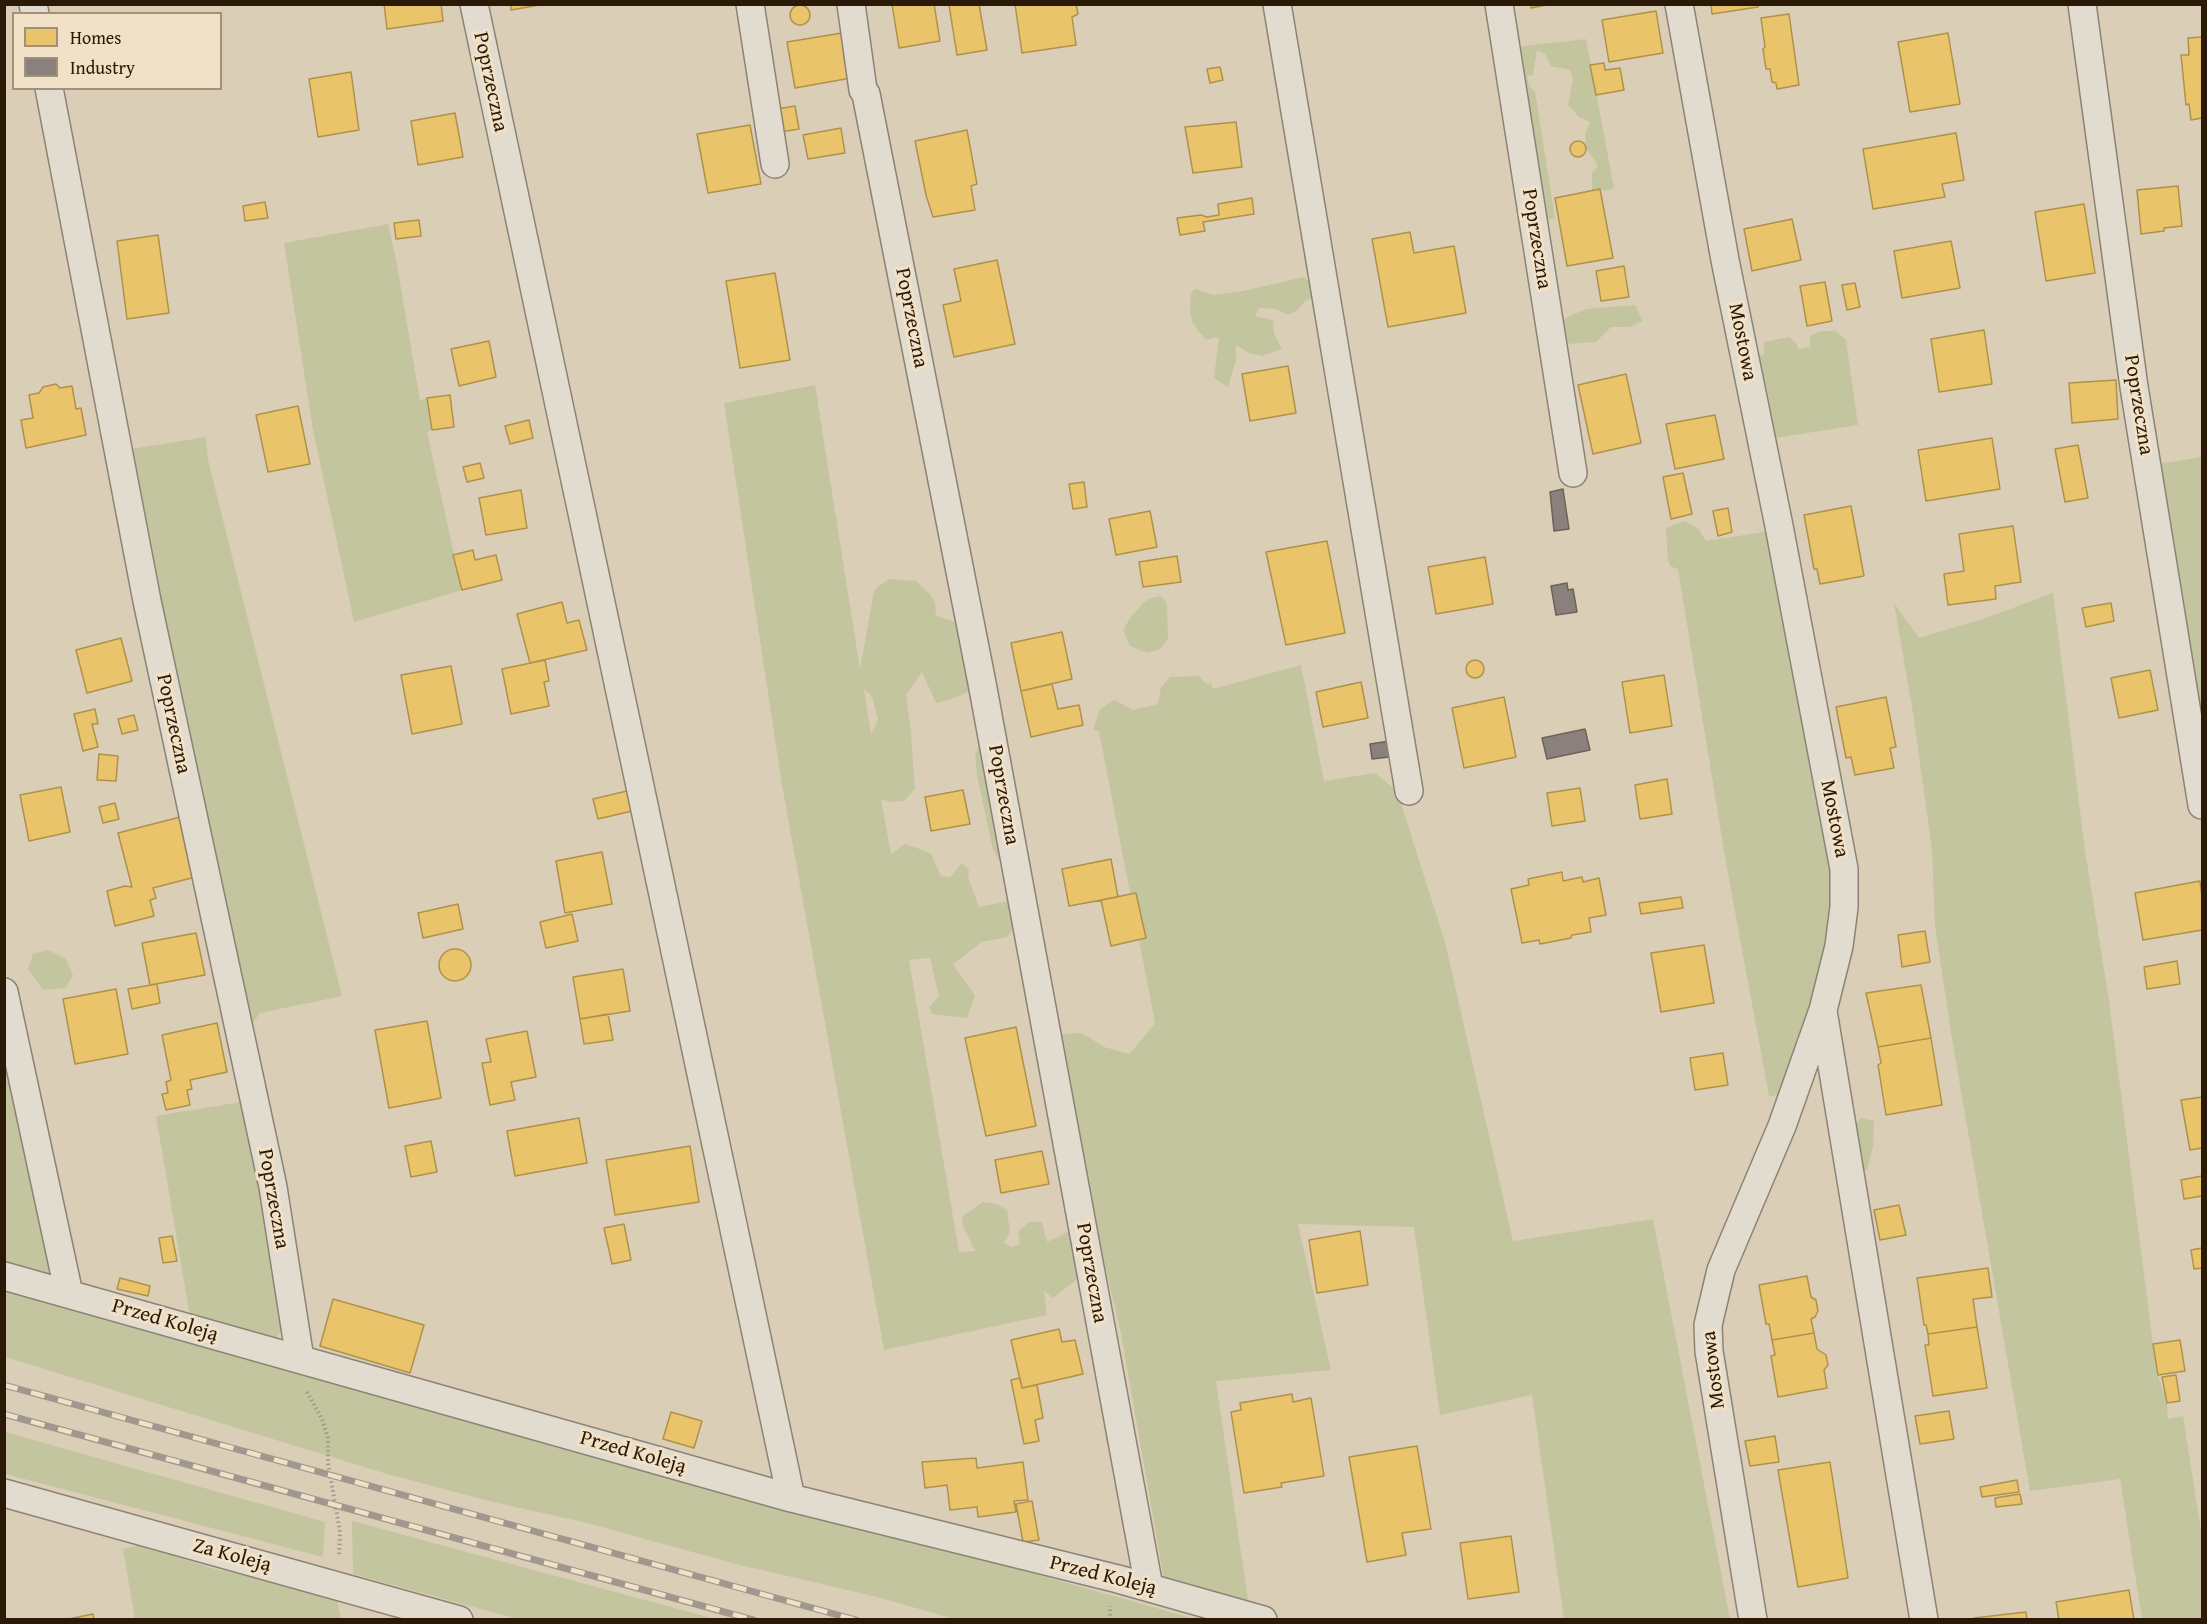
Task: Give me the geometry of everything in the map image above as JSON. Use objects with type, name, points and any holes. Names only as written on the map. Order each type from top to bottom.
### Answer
[{"type":"street","name":"Poprzeczna","points":[[474,4],[790,1498]]},
{"type":"street","points":[[750,4],[775,164]]},
{"type":"street","name":"Poprzeczna","points":[[851,4],[863,90],[869,105],[982,683],[1149,1587]]},
{"type":"street","points":[[1277,4],[1409,790]]},
{"type":"street","name":"Poprzeczna","points":[[1499,4],[1573,473]]},
{"type":"street","name":"Mostowa","points":[[1679,4],[1725,260],[1779,526],[1844,869],[1844,907],[1839,946],[1823,1010],[1782,1126],[1721,1270],[1708,1325],[1709,1351],[1753,1620]]},
{"type":"street","name":"Poprzeczna","points":[[2082,4],[2134,387],[2202,805]]},
{"type":"street","name":"Poprzeczna","points":[[49,90],[147,601],[273,1187],[298,1358]]},
{"type":"street","points":[[4,992],[69,1294]]},
{"type":"street","points":[[1823,1010],[1924,1620]]},
{"type":"street","name":"Przed Koleją","points":[[4,1276],[790,1498],[1149,1587],[1263,1620]]},
{"type":"street","name":"Za Koleją","points":[[4,1493],[459,1620]]},
{"type":"path","points":[[298,1358],[296,1367],[322,1419],[328,1438],[328,1463],[340,1532],[341,1587]]},
{"type":"green space","points":[[1586,39],[1614,188],[1606,191],[1592,190],[1592,173],[1598,166],[1586,148],[1585,134],[1590,122],[1579,117],[1568,105],[1573,78],[1570,70],[1551,66],[1545,54],[1537,51],[1533,75],[1527,76],[1529,86],[1535,91],[1555,218],[1537,222],[1506,48]]},
{"type":"green space","points":[[388,224],[420,400],[427,398],[432,430],[427,432],[462,590],[354,622],[313,430],[284,243]]},
{"type":"green space","points":[[1304,277],[1310,283],[1312,298],[1305,301],[1298,310],[1288,315],[1276,309],[1259,308],[1255,316],[1273,320],[1274,333],[1282,349],[1262,356],[1249,353],[1236,345],[1236,360],[1228,387],[1214,378],[1219,337],[1206,340],[1193,324],[1190,313],[1191,293],[1196,289],[1213,295],[1243,291]]},
{"type":"green space","points":[[1635,305],[1643,321],[1630,327],[1611,327],[1596,342],[1567,344],[1564,338],[1563,320],[1587,309]]},
{"type":"green space","points":[[1820,331],[1836,331],[1846,340],[1858,425],[1769,439],[1754,357],[1764,355],[1764,342],[1789,337],[1797,344],[1798,349],[1810,347],[1810,336]]},
{"type":"green space","points":[[815,385],[860,669],[874,591],[890,579],[916,581],[935,602],[936,616],[953,621],[964,634],[970,691],[936,703],[922,672],[906,695],[915,789],[904,801],[889,802],[881,799],[891,854],[905,844],[931,854],[941,876],[950,877],[962,863],[969,870],[968,877],[979,907],[1009,901],[1020,920],[1007,937],[982,942],[953,964],[975,996],[967,1018],[932,1014],[929,1007],[939,996],[930,958],[909,960],[959,1252],[975,1251],[962,1224],[963,1216],[983,1202],[996,1204],[1007,1210],[1010,1232],[1004,1243],[1011,1247],[1020,1244],[1018,1232],[1029,1222],[1042,1222],[1047,1242],[1067,1232],[1078,1238],[1081,1276],[1053,1298],[1044,1291],[1047,1315],[884,1350],[782,785],[724,403]],"holes":[[[864,689],[872,697],[878,719],[871,734]]]},
{"type":"green space","points":[[206,437],[208,460],[342,996],[260,1013],[252,1024],[151,563],[131,449]]},
{"type":"green space","points":[[2202,457],[2202,805],[2147,466]]},
{"type":"green space","points":[[1685,521],[1698,528],[1706,541],[1770,531],[1831,829],[1835,907],[1819,986],[1784,1095],[1769,1096],[1726,863],[1678,569],[1670,566],[1668,560],[1666,528]]},
{"type":"green space","points":[[2053,593],[2085,850],[2109,1000],[2153,1344],[2158,1375],[2167,1403],[2168,1419],[2183,1416],[2202,1537],[2202,1619],[2142,1619],[2120,1479],[2030,1491],[1951,1033],[1935,926],[1932,850],[1913,713],[1894,603],[1919,638],[1989,617]]},
{"type":"green space","points":[[1161,596],[1167,603],[1168,638],[1160,649],[1147,653],[1130,646],[1123,630],[1130,618],[1144,602]]},
{"type":"green space","points":[[1301,665],[1324,781],[1375,773],[1397,791],[1445,942],[1513,1241],[1653,1219],[1730,1619],[1564,1619],[1532,1395],[1440,1415],[1414,1227],[1298,1224],[1331,1370],[1216,1381],[1248,1600],[1164,1580],[1121,1333],[1087,1189],[1061,1034],[1082,1033],[1104,1047],[1130,1054],[1155,1023],[1099,731],[1093,730],[1100,709],[1114,700],[1133,710],[1158,704],[1161,687],[1170,677],[1198,676],[1207,684],[1211,683],[1213,689]]},
{"type":"green space","points":[[982,740],[1009,875],[993,850],[977,775],[975,755]]},
{"type":"green space","points":[[48,950],[65,958],[73,975],[66,988],[43,990],[28,969],[33,954]]},
{"type":"green space","points":[[4,1030],[60,1278],[5,1267]]},
{"type":"green space","points":[[247,1101],[285,1326],[277,1337],[255,1336],[190,1317],[156,1116]]},
{"type":"green space","points":[[1861,1118],[1874,1121],[1873,1147],[1867,1170],[1856,1171],[1852,1128]]},
{"type":"green space","points":[[4,1289],[1195,1619],[955,1619],[873,1596],[736,1564],[583,1522],[493,1502],[387,1474],[5,1357]]},
{"type":"green space","points":[[5,1432],[325,1522],[323,1557],[5,1474]]},
{"type":"green space","points":[[352,1521],[715,1619],[517,1619],[353,1574]]},
{"type":"green space","points":[[140,1545],[215,1569],[336,1595],[341,1619],[135,1619],[123,1549]]},
{"type":"building: Homes","points":[[384,4],[441,4],[443,21],[387,29]]},
{"type":"building: Homes","points":[[511,4],[545,4],[511,10]]},
{"type":"building: Homes","points":[[892,4],[934,4],[940,41],[899,48]]},
{"type":"building: Homes","points":[[979,4],[987,50],[957,55],[949,5]]},
{"type":"building: Homes","points":[[1015,4],[1076,4],[1078,14],[1072,17],[1076,45],[1022,53]]},
{"type":"building: Homes","points":[[1531,4],[1551,4],[1531,8]]},
{"type":"building: Homes","points":[[1711,4],[1758,4],[1758,7],[1712,14]]},
{"type":"building: Homes","points":[[800,5],[807,8],[810,15],[807,22],[800,25],[793,22],[790,15],[793,8]]},
{"type":"building: Homes","points":[[1656,11],[1663,53],[1609,62],[1602,20]]},
{"type":"building: Homes","points":[[1789,14],[1799,85],[1777,89],[1776,83],[1772,82],[1770,69],[1766,69],[1761,18]]},
{"type":"building: Homes","points":[[842,33],[851,78],[795,88],[787,42]]},
{"type":"building: Homes","points":[[1948,33],[1960,104],[1910,112],[1898,42]]},
{"type":"building: Homes","points":[[2202,37],[2202,118],[2191,120],[2189,104],[2186,105],[2181,55],[2189,55],[2188,38]]},
{"type":"building: Homes","points":[[1604,63],[1605,70],[1620,68],[1624,90],[1596,95],[1590,65]]},
{"type":"building: Homes","points":[[1220,67],[1223,80],[1210,83],[1207,69]]},
{"type":"building: Homes","points":[[351,72],[359,130],[318,137],[309,79]]},
{"type":"building: Homes","points":[[795,106],[799,129],[781,132],[777,109]]},
{"type":"building: Homes","points":[[455,113],[463,157],[418,165],[411,121]]},
{"type":"building: Homes","points":[[1236,122],[1242,167],[1193,173],[1185,127]]},
{"type":"building: Homes","points":[[750,125],[761,184],[708,193],[697,134]]},
{"type":"building: Homes","points":[[841,128],[845,153],[808,159],[803,135]]},
{"type":"building: Homes","points":[[967,130],[977,184],[971,186],[975,210],[933,217],[915,141]]},
{"type":"building: Homes","points":[[1956,133],[1964,180],[1942,184],[1945,197],[1873,209],[1863,149]]},
{"type":"building: Homes","points":[[1575,141],[1581,141],[1586,149],[1584,155],[1575,157],[1570,152],[1570,146]]},
{"type":"building: Homes","points":[[2178,186],[2182,226],[2141,234],[2137,190]]},
{"type":"building: Homes","points":[[1600,189],[1613,258],[1567,266],[1555,198]]},
{"type":"building: Homes","points":[[1252,198],[1254,214],[1203,222],[1205,231],[1180,235],[1177,218],[1219,215],[1218,204]]},
{"type":"building: Homes","points":[[265,202],[268,218],[245,221],[243,206]]},
{"type":"building: Homes","points":[[2084,204],[2095,273],[2046,281],[2035,212]]},
{"type":"building: Homes","points":[[1792,219],[1801,260],[1752,271],[1744,229]]},
{"type":"building: Homes","points":[[419,220],[421,236],[396,239],[394,223]]},
{"type":"building: Homes","points":[[1410,232],[1414,253],[1454,246],[1466,313],[1388,327],[1372,239]]},
{"type":"building: Homes","points":[[158,235],[169,313],[127,319],[117,241]]},
{"type":"building: Homes","points":[[1951,241],[1960,288],[1902,298],[1894,251]]},
{"type":"building: Homes","points":[[997,260],[1015,344],[954,357],[943,305],[961,301],[954,269]]},
{"type":"building: Homes","points":[[1624,266],[1629,297],[1601,301],[1596,271]]},
{"type":"building: Homes","points":[[775,273],[790,360],[740,368],[726,281]]},
{"type":"building: Homes","points":[[1825,282],[1832,321],[1807,326],[1800,286]]},
{"type":"building: Homes","points":[[1855,283],[1860,307],[1847,310],[1842,285]]},
{"type":"building: Homes","points":[[1984,330],[1992,384],[1939,392],[1931,339]]},
{"type":"building: Homes","points":[[489,341],[496,377],[459,386],[451,349]]},
{"type":"building: Homes","points":[[1288,366],[1296,413],[1250,421],[1242,374]]},
{"type":"building: Homes","points":[[1626,374],[1641,443],[1593,454],[1578,385]]},
{"type":"building: Homes","points":[[2116,380],[2118,419],[2072,423],[2069,383]]},
{"type":"building: Homes","points":[[56,384],[60,388],[72,386],[76,409],[81,408],[86,435],[26,448],[21,420],[33,418],[29,395],[39,393],[43,387]]},
{"type":"building: Homes","points":[[450,395],[454,427],[432,430],[427,398]]},
{"type":"building: Homes","points":[[298,406],[310,464],[268,472],[256,415]]},
{"type":"building: Homes","points":[[1715,415],[1724,459],[1675,469],[1666,424]]},
{"type":"building: Homes","points":[[529,420],[533,438],[510,444],[505,426]]},
{"type":"building: Homes","points":[[1992,438],[2000,489],[1926,501],[1918,450]]},
{"type":"building: Homes","points":[[2078,445],[2088,498],[2065,502],[2055,449]]},
{"type":"building: Homes","points":[[480,463],[484,478],[467,482],[463,467]]},
{"type":"building: Homes","points":[[1683,473],[1692,514],[1671,519],[1663,477]]},
{"type":"building: Homes","points":[[1084,482],[1087,507],[1073,509],[1069,484]]},
{"type":"building: Homes","points":[[521,490],[527,528],[486,535],[479,498]]},
{"type":"building: Homes","points":[[1851,506],[1864,576],[1820,584],[1817,569],[1814,569],[1804,515]]},
{"type":"building: Homes","points":[[1728,508],[1732,532],[1718,536],[1713,511]]},
{"type":"building: Homes","points":[[1150,511],[1157,547],[1116,555],[1109,519]]},
{"type":"building: Homes","points":[[2013,526],[2021,582],[1995,586],[1996,599],[1948,605],[1944,574],[1964,571],[1959,534]]},
{"type":"building: Homes","points":[[1327,541],[1345,633],[1286,645],[1266,552]]},
{"type":"building: Homes","points":[[473,550],[475,560],[496,555],[502,580],[462,590],[453,555]]},
{"type":"building: Homes","points":[[1177,556],[1181,582],[1143,587],[1139,562]]},
{"type":"building: Homes","points":[[1485,557],[1493,604],[1436,614],[1428,567]]},
{"type":"building: Homes","points":[[562,602],[567,623],[579,620],[587,650],[530,663],[517,614]]},
{"type":"building: Homes","points":[[2111,603],[2114,621],[2086,627],[2082,608]]},
{"type":"building: Homes","points":[[1062,632],[1072,679],[1021,691],[1011,643]]},
{"type":"building: Homes","points":[[121,638],[132,681],[87,693],[76,650]]},
{"type":"building: Homes","points":[[545,660],[549,681],[544,682],[549,706],[511,714],[502,669]]},
{"type":"building: Homes","points":[[1471,660],[1479,660],[1484,665],[1482,676],[1471,678],[1466,673],[1466,665]]},
{"type":"building: Homes","points":[[451,666],[462,724],[412,734],[401,675]]},
{"type":"building: Homes","points":[[2150,670],[2158,710],[2119,718],[2111,678]]},
{"type":"building: Homes","points":[[1664,675],[1672,726],[1630,733],[1622,682]]},
{"type":"building: Homes","points":[[1361,682],[1368,718],[1323,727],[1316,692]]},
{"type":"building: Homes","points":[[1052,684],[1058,709],[1079,705],[1083,725],[1031,737],[1021,691]]},
{"type":"building: Homes","points":[[1504,697],[1516,757],[1464,768],[1452,708]]},
{"type":"building: Homes","points":[[1886,697],[1896,747],[1890,748],[1894,768],[1855,775],[1851,757],[1846,758],[1836,707]]},
{"type":"building: Homes","points":[[95,709],[98,724],[92,724],[98,747],[83,751],[74,714]]},
{"type":"building: Homes","points":[[134,715],[138,730],[122,734],[118,719]]},
{"type":"building: Homes","points":[[99,754],[118,756],[116,781],[97,780]]},
{"type":"building: Homes","points":[[1667,779],[1672,814],[1640,819],[1635,785]]},
{"type":"building: Homes","points":[[61,787],[70,832],[29,841],[20,795]]},
{"type":"building: Homes","points":[[1580,788],[1585,821],[1552,826],[1547,793]]},
{"type":"building: Homes","points":[[963,790],[970,824],[931,831],[925,797]]},
{"type":"building: Homes","points":[[627,791],[632,811],[598,819],[593,799]]},
{"type":"building: Homes","points":[[115,803],[119,819],[103,823],[99,807]]},
{"type":"building: Homes","points":[[184,816],[199,876],[153,888],[156,898],[150,900],[154,916],[115,926],[107,891],[125,886],[132,887],[118,833]]},
{"type":"building: Homes","points":[[602,852],[612,904],[565,913],[556,861]]},
{"type":"building: Homes","points":[[1111,859],[1118,897],[1069,906],[1062,869]]},
{"type":"building: Homes","points":[[1562,872],[1563,881],[1582,877],[1583,882],[1599,878],[1606,915],[1589,918],[1591,932],[1540,944],[1539,940],[1522,943],[1511,889],[1529,885],[1528,879]]},
{"type":"building: Homes","points":[[2200,881],[2202,930],[2143,940],[2135,893]]},
{"type":"building: Homes","points":[[1136,893],[1146,938],[1111,946],[1101,900]]},
{"type":"building: Homes","points":[[1681,897],[1683,908],[1641,914],[1639,903]]},
{"type":"building: Homes","points":[[458,904],[463,929],[423,938],[418,913]]},
{"type":"building: Homes","points":[[572,914],[578,941],[546,948],[540,922]]},
{"type":"building: Homes","points":[[1925,931],[1930,962],[1902,967],[1898,935]]},
{"type":"building: Homes","points":[[196,933],[205,975],[150,985],[142,943]]},
{"type":"building: Homes","points":[[1704,945],[1714,1003],[1661,1012],[1651,953]]},
{"type":"building: Homes","points":[[455,949],[466,954],[471,965],[466,976],[455,981],[444,976],[439,965],[444,954]]},
{"type":"building: Homes","points":[[2177,961],[2180,984],[2147,989],[2144,967]]},
{"type":"building: Homes","points":[[623,969],[630,1011],[580,1019],[573,977]]},
{"type":"building: Homes","points":[[157,984],[160,1003],[132,1009],[128,989]]},
{"type":"building: Homes","points":[[1921,985],[1931,1038],[1878,1047],[1866,993]]},
{"type":"building: Homes","points":[[116,989],[128,1054],[75,1064],[63,999]]},
{"type":"building: Homes","points":[[608,1014],[613,1040],[584,1044],[580,1019]]},
{"type":"building: Homes","points":[[427,1021],[441,1098],[389,1108],[375,1030]]},
{"type":"building: Homes","points":[[217,1023],[227,1072],[190,1080],[192,1089],[187,1090],[190,1105],[166,1110],[162,1094],[168,1093],[166,1082],[171,1080],[162,1035]]},
{"type":"building: Homes","points":[[1016,1027],[1036,1126],[986,1136],[965,1038]]},
{"type":"building: Homes","points":[[527,1031],[536,1077],[511,1082],[515,1100],[490,1105],[482,1063],[491,1062],[486,1039]]},
{"type":"building: Homes","points":[[1931,1038],[1942,1105],[1886,1115],[1878,1065],[1881,1063],[1878,1047]]},
{"type":"building: Homes","points":[[1723,1053],[1728,1085],[1695,1090],[1690,1058]]},
{"type":"building: Homes","points":[[2202,1097],[2202,1148],[2190,1150],[2181,1100]]},
{"type":"building: Homes","points":[[579,1118],[587,1163],[515,1176],[507,1131]]},
{"type":"building: Homes","points":[[431,1141],[437,1172],[411,1177],[405,1146]]},
{"type":"building: Homes","points":[[690,1146],[699,1202],[615,1215],[606,1160]]},
{"type":"building: Homes","points":[[1042,1151],[1049,1184],[1001,1193],[995,1160]]},
{"type":"building: Homes","points":[[2202,1176],[2202,1196],[2184,1199],[2181,1180]]},
{"type":"building: Homes","points":[[1899,1205],[1906,1235],[1880,1240],[1874,1210]]},
{"type":"building: Homes","points":[[624,1224],[631,1260],[612,1264],[604,1228]]},
{"type":"building: Homes","points":[[1360,1231],[1368,1285],[1317,1293],[1309,1240]]},
{"type":"building: Homes","points":[[172,1236],[177,1261],[163,1263],[159,1238]]},
{"type":"building: Homes","points":[[2202,1248],[2202,1268],[2194,1269],[2191,1250]]},
{"type":"building: Homes","points":[[1988,1268],[1992,1297],[1973,1299],[1977,1327],[1928,1334],[1926,1325],[1924,1325],[1917,1278]]},
{"type":"building: Homes","points":[[1807,1276],[1811,1297],[1816,1300],[1818,1311],[1811,1319],[1814,1333],[1772,1340],[1769,1324],[1766,1324],[1759,1285]]},
{"type":"building: Homes","points":[[120,1278],[150,1286],[148,1296],[117,1289]]},
{"type":"building: Homes","points":[[333,1299],[424,1325],[410,1373],[320,1346]]},
{"type":"building: Homes","points":[[1977,1327],[1987,1388],[1933,1396],[1925,1345],[1929,1345],[1928,1334]]},
{"type":"building: Homes","points":[[1059,1329],[1062,1342],[1075,1340],[1083,1374],[1022,1388],[1011,1340]]},
{"type":"building: Homes","points":[[1814,1333],[1817,1349],[1826,1355],[1828,1365],[1824,1370],[1827,1388],[1778,1397],[1771,1356],[1775,1355],[1772,1340]]},
{"type":"building: Homes","points":[[2180,1340],[2185,1371],[2158,1375],[2153,1344]]},
{"type":"building: Homes","points":[[2176,1375],[2180,1401],[2167,1403],[2162,1377]]},
{"type":"building: Homes","points":[[1020,1378],[1022,1388],[1037,1385],[1043,1418],[1035,1420],[1039,1441],[1024,1444],[1011,1380]]},
{"type":"building: Homes","points":[[1292,1394],[1293,1402],[1311,1398],[1324,1476],[1281,1483],[1282,1487],[1244,1493],[1231,1412],[1241,1410],[1240,1403]]},
{"type":"building: Homes","points":[[1949,1411],[1954,1439],[1920,1444],[1915,1416]]},
{"type":"building: Homes","points":[[671,1412],[702,1421],[694,1448],[663,1439]]},
{"type":"building: Homes","points":[[1775,1436],[1779,1462],[1750,1466],[1745,1441]]},
{"type":"building: Homes","points":[[1417,1446],[1431,1529],[1402,1533],[1406,1555],[1367,1562],[1349,1457]]},
{"type":"building: Homes","points":[[976,1458],[977,1468],[1023,1462],[1028,1500],[1014,1501],[1016,1512],[978,1517],[977,1507],[950,1510],[947,1485],[925,1488],[922,1462]]},
{"type":"building: Homes","points":[[1830,1462],[1848,1578],[1798,1587],[1778,1470]]},
{"type":"building: Homes","points":[[2017,1480],[2019,1492],[1982,1497],[1980,1487]]},
{"type":"building: Homes","points":[[2020,1494],[2022,1504],[1996,1507],[1995,1498]]},
{"type":"building: Homes","points":[[1032,1501],[1039,1540],[1023,1542],[1016,1504]]},
{"type":"building: Homes","points":[[1511,1536],[1519,1592],[1468,1599],[1460,1543]]},
{"type":"building: Homes","points":[[2129,1590],[2134,1620],[2059,1620],[2056,1602]]},
{"type":"building: Homes","points":[[2026,1612],[2027,1620],[1974,1620],[1974,1618]]},
{"type":"building: Homes","points":[[93,1614],[94,1620],[64,1620]]},
{"type":"building: Industry","points":[[1563,489],[1569,529],[1554,531],[1550,492]]},
{"type":"building: Industry","points":[[1567,583],[1568,590],[1573,589],[1577,612],[1556,615],[1551,586]]},
{"type":"building: Industry","points":[[1585,729],[1590,750],[1547,759],[1542,738]]},
{"type":"building: Industry","points":[[1396,740],[1398,756],[1372,759],[1370,744]]},
{"type":"railway","points":[[4,1385],[856,1620]]},
{"type":"railway","points":[[4,1414],[754,1620]]}]
